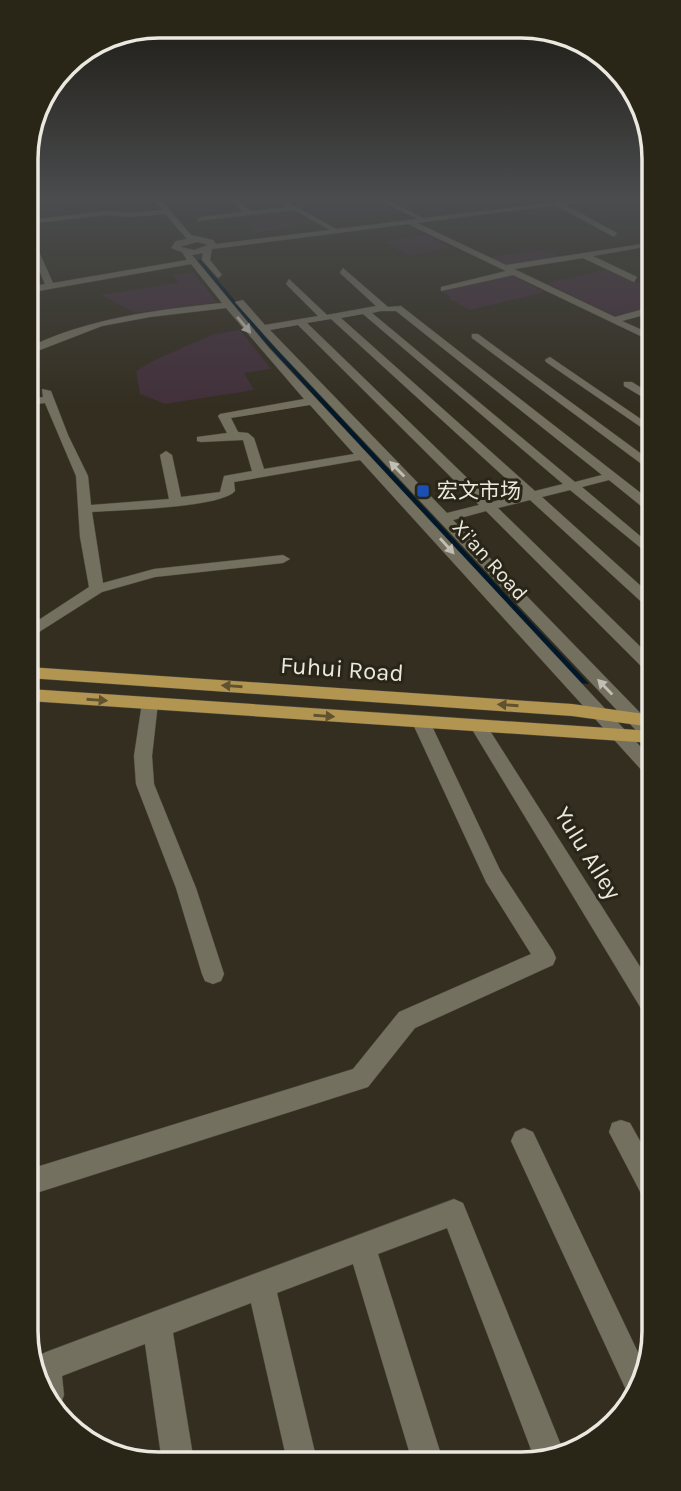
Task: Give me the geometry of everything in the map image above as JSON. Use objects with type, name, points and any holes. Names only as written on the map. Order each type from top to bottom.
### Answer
[{"type":"main road","name":"Fuhui Road","points":[[39,673],[600,714],[643,720]]},
{"type":"main road","name":"Fuhui Road","points":[[39,696],[643,737]]},
{"type":"street","points":[[42,267],[50,285]]},
{"type":"street","points":[[39,287],[126,267]]},
{"type":"street","name":"Xi'an Road","points":[[198,267],[227,304],[314,401],[642,760]]},
{"type":"street","name":"Xi'an Road","points":[[212,267],[263,328],[444,518],[643,719]]},
{"type":"street","points":[[502,267],[643,334]]},
{"type":"street","points":[[444,289],[526,267]]},
{"type":"street","points":[[608,267],[634,279]]},
{"type":"street","points":[[344,271],[383,308]]},
{"type":"street","points":[[289,282],[643,596]]},
{"type":"street","points":[[39,346],[111,321],[227,304]]},
{"type":"street","points":[[263,328],[383,308],[398,308],[643,498]]},
{"type":"street","points":[[365,311],[643,546]]},
{"type":"street","points":[[614,320],[643,312]]},
{"type":"street","points":[[300,322],[643,658]]},
{"type":"street","points":[[475,336],[643,461]]},
{"type":"street","points":[[551,360],[643,425]]},
{"type":"street","points":[[628,384],[643,394]]},
{"type":"street","points":[[39,398],[48,395],[62,435],[82,476],[86,537],[97,589]]},
{"type":"street","points":[[234,435],[224,416],[314,401]]},
{"type":"street","points":[[201,439],[243,434],[248,438],[259,473]]},
{"type":"street","points":[[166,455],[176,502]]},
{"type":"street","points":[[85,509],[176,502],[224,495],[229,489],[228,479],[364,456]]},
{"type":"street","points":[[444,518],[612,476]]},
{"type":"street","points":[[39,627],[97,589],[154,573],[283,559]]},
{"type":"street","points":[[150,704],[143,756],[145,784],[186,888],[213,974]]},
{"type":"street","points":[[38,1179],[360,1079],[407,1020],[545,958],[493,876],[421,722]]},
{"type":"street","name":"Yulu Alley","points":[[479,727],[642,990]]},
{"type":"street","points":[[621,1132],[642,1170]]},
{"type":"street","points":[[524,1141],[634,1375]]},
{"type":"street","points":[[47,1374],[46,1367],[454,1212],[547,1449]]},
{"type":"street","points":[[362,1247],[425,1452]]},
{"type":"street","points":[[261,1286],[300,1452]]},
{"type":"street","points":[[156,1325],[176,1452]]},
{"type":"shaded area","points":[[610,269],[643,286],[643,310],[617,317],[546,283]]},
{"type":"shaded area","points":[[193,272],[217,302],[136,313],[101,295],[179,283],[173,275]]},
{"type":"shaded area","points":[[509,274],[544,292],[470,310],[440,291]]},
{"type":"shaded area","points":[[240,330],[271,369],[244,373],[254,390],[165,404],[140,394],[136,371],[214,334]]},
{"type":"water","points":[[202,267],[206,267],[267,339],[589,684],[579,683],[263,340]]},
{"type":"place","name":"宏文市场","points":[[423,491]]}]
